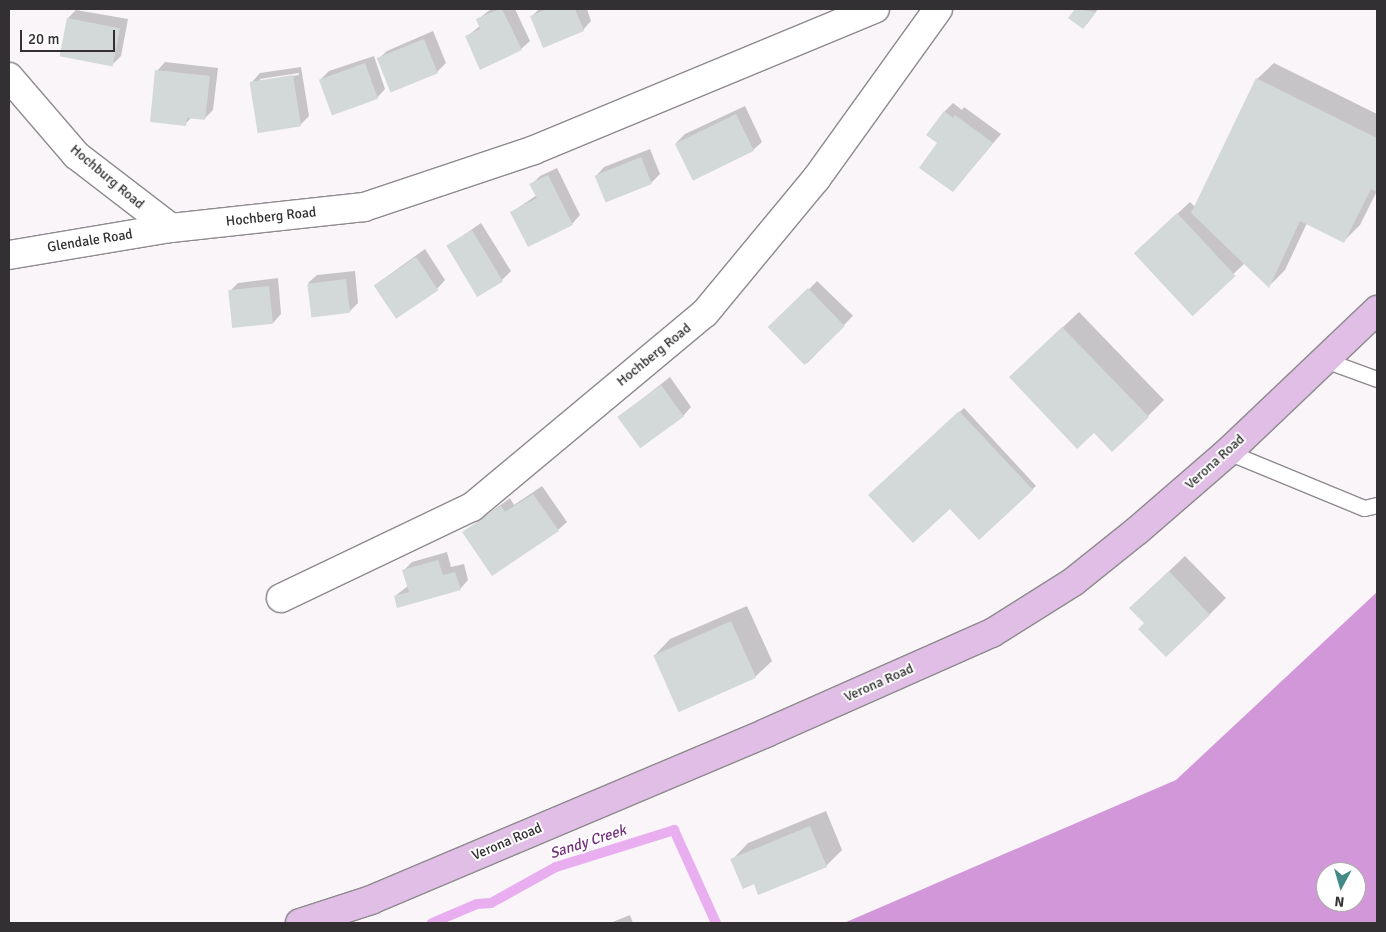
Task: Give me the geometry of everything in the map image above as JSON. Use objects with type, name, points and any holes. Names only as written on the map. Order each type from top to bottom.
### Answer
[{"type":"main road","name":"Verona Road","points":[[300,923],[371,900],[766,733],[992,633],[1073,582],[1228,452],[1377,310]]},
{"type":"street","name":"Hochberg Road","points":[[171,228],[364,207],[534,150],[875,9]]},
{"type":"street","name":"Hochberg Road","points":[[281,598],[472,507],[705,313],[816,179],[938,9]]},
{"type":"street","name":"Hochburg Road","points":[[9,76],[76,155],[171,228]]},
{"type":"street","name":"Glendale Road","points":[[9,254],[171,228]]},
{"type":"lane","points":[[1325,360],[1377,379]]},
{"type":"lane","points":[[1228,452],[1364,508],[1377,505]]},
{"type":"shaded area","points":[[1377,592],[1377,923],[844,923],[1176,780]]},
{"type":"building","points":[[502,9],[522,50],[480,70],[465,36],[480,29],[476,19]]},
{"type":"building","points":[[547,9],[575,9],[584,31],[543,48],[530,16]]},
{"type":"building","points":[[1075,9],[1096,12],[1083,29],[1068,18]]},
{"type":"building","points":[[67,18],[120,28],[113,67],[60,56]]},
{"type":"building","points":[[424,39],[438,73],[391,92],[377,58]]},
{"type":"building","points":[[365,63],[378,99],[332,115],[319,80]]},
{"type":"building","points":[[155,70],[210,76],[205,120],[187,118],[186,126],[150,122]]},
{"type":"building","points":[[293,75],[301,126],[258,133],[250,82]]},
{"type":"building","points":[[1256,78],[1377,138],[1377,192],[1371,189],[1344,243],[1300,221],[1269,288],[1191,213]]},
{"type":"building","points":[[944,111],[953,118],[955,115],[993,143],[953,192],[919,168],[937,143],[926,135]]},
{"type":"building","points":[[736,114],[754,151],[693,181],[675,144]]},
{"type":"building","points":[[641,157],[652,184],[606,203],[595,176]]},
{"type":"building","points":[[548,175],[573,225],[528,247],[510,212],[537,198],[529,184]]},
{"type":"building","points":[[1177,213],[1236,276],[1193,316],[1134,253]]},
{"type":"building","points":[[472,230],[503,281],[477,297],[446,245]]},
{"type":"building","points":[[416,257],[438,290],[396,319],[374,286]]},
{"type":"building","points":[[346,279],[350,313],[311,317],[307,284]]},
{"type":"building","points":[[269,286],[273,324],[232,328],[228,290]]},
{"type":"building","points":[[808,288],[845,326],[805,365],[768,327]]},
{"type":"building","points":[[1062,327],[1149,417],[1112,452],[1094,433],[1077,449],[1009,377]]},
{"type":"building","points":[[661,385],[684,417],[640,448],[617,417]]},
{"type":"building","points":[[959,411],[1033,490],[979,540],[950,509],[913,543],[868,495]]},
{"type":"building","points":[[533,494],[559,531],[492,576],[462,532],[501,506],[505,512]]},
{"type":"building","points":[[438,560],[443,575],[455,572],[461,590],[397,608],[394,596],[409,592],[402,570]]},
{"type":"building","points":[[1169,571],[1210,615],[1166,657],[1138,629],[1144,623],[1129,608]]},
{"type":"building","points":[[731,621],[756,678],[679,712],[653,656]]},
{"type":"building","points":[[810,826],[827,867],[758,895],[754,884],[743,889],[730,859]]},
{"type":"waterway","name":"Sandy Creek","points":[[432,923],[477,904],[491,903],[556,867],[674,830],[716,923]]}]
